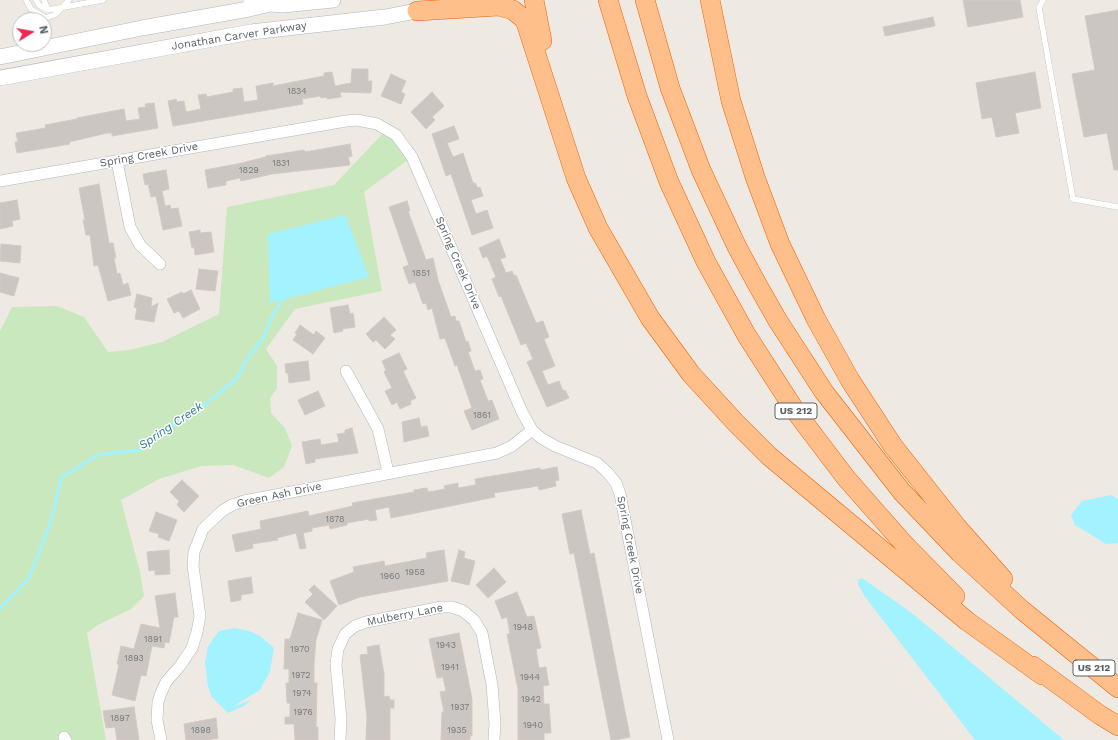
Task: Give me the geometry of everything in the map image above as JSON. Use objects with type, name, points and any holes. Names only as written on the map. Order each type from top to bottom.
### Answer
[{"type":"highway","points":[[534,0],[562,136]]},
{"type":"highway","name":"US 212","points":[[608,0],[637,96],[669,182],[709,268],[772,377],[842,473],[905,546],[967,608],[1042,675],[1100,716],[1118,726]]},
{"type":"highway","name":"US 212","points":[[645,0],[670,88],[701,170],[737,247],[778,321],[801,358],[849,426],[907,497],[990,583],[1118,688]]},
{"type":"highway","points":[[710,0],[731,101],[755,177],[780,244],[831,347],[893,446],[957,527],[1070,649]]},
{"type":"highway","points":[[417,11],[499,6],[512,10],[525,20],[576,178],[598,228],[632,290],[669,346],[714,400],[769,456],[967,621],[1042,675]]},
{"type":"main road","name":"Jonathan Carver Parkway","points":[[0,57],[270,4],[283,5],[333,0]]},
{"type":"main road","name":"Jonathan Carver Parkway","points":[[0,78],[251,32],[385,17],[478,0]]},
{"type":"street","name":"Spring Creek Drive","points":[[0,181],[346,121],[357,120],[377,124],[396,135],[412,157],[522,412],[532,430],[541,438],[555,446],[597,463],[616,483],[620,494],[668,740]]},
{"type":"street","points":[[117,161],[130,227],[140,245],[160,264]]},
{"type":"street","points":[[346,372],[378,430],[388,472]]},
{"type":"street","name":"Green Ash Drive","points":[[161,740],[157,720],[158,702],[161,693],[166,682],[180,666],[192,648],[197,632],[200,616],[193,566],[194,552],[203,529],[210,521],[232,504],[244,501],[388,472],[497,453],[512,446],[532,430]]},
{"type":"street","name":"Mulberry Lane","points":[[340,740],[341,719],[336,664],[338,649],[345,634],[355,626],[366,622],[442,607],[452,607],[463,611],[474,620],[482,633],[492,685],[495,723],[494,740]]},
{"type":"lane","points":[[26,0],[31,9],[46,18],[56,14],[70,0]]},
{"type":"lane","points":[[36,0],[39,5],[48,10],[103,0]]},
{"type":"lane","points":[[44,0],[48,10]]},
{"type":"lane","points":[[246,0],[270,4]]},
{"type":"lane","points":[[1043,0],[1039,8],[1074,199],[1118,207]]},
{"type":"green space","points":[[387,129],[412,157],[364,192],[382,291],[295,309],[266,349],[277,366],[277,389],[270,398],[271,413],[285,428],[292,446],[284,467],[269,478],[233,465],[201,466],[159,479],[121,500],[140,572],[144,596],[131,609],[98,625],[87,633],[106,740],[0,740],[0,331],[12,307],[57,306],[84,317],[108,352],[129,350],[162,342],[219,314],[227,207],[334,185]]},
{"type":"water","points":[[345,215],[369,277],[270,303],[268,234]]},
{"type":"water","points":[[1111,495],[1118,499],[1118,543],[1106,544],[1075,525],[1071,515],[1082,501]]},
{"type":"water","points":[[862,578],[913,614],[1064,740],[975,740],[866,598],[858,585],[858,580]]},
{"type":"water","points":[[235,628],[249,631],[260,636],[274,648],[270,671],[260,690],[232,707],[251,700],[244,706],[228,713],[212,697],[208,687],[205,663],[208,647],[219,631]]},
{"type":"building","points":[[963,0],[1020,0],[1023,17],[968,27]]},
{"type":"building","points":[[1118,10],[1118,170],[1114,170],[1107,133],[1084,137],[1072,74],[1095,70],[1085,16]]},
{"type":"building","points":[[933,17],[935,26],[885,36],[883,27]]},
{"type":"building","points":[[352,69],[368,69],[368,81],[372,81],[371,93],[340,92],[341,97],[327,99],[327,97],[321,98],[320,96],[302,99],[303,104],[173,126],[168,101],[176,99],[177,102],[184,101],[186,112],[201,109],[198,95],[206,94],[207,97],[233,92],[233,89],[242,88],[244,102],[258,100],[256,86],[273,83],[273,86],[324,76],[324,73],[332,72],[335,86],[351,83]]},
{"type":"building","points":[[1035,72],[1041,108],[1015,113],[1019,133],[996,137],[992,117],[982,119],[976,83]]},
{"type":"building","points":[[391,74],[406,81],[401,92],[405,94],[401,104],[381,96]]},
{"type":"building","points":[[432,92],[444,106],[432,117],[435,120],[426,129],[411,112]]},
{"type":"building","points":[[154,103],[158,128],[112,136],[112,133],[107,133],[69,142],[70,144],[17,153],[15,142],[18,142],[16,133],[46,128],[45,125],[124,109],[126,121],[140,119],[138,108],[146,107],[145,104]]},
{"type":"building","points":[[454,126],[459,139],[447,143],[453,157],[463,153],[473,183],[475,183],[478,188],[480,187],[483,196],[471,200],[476,214],[487,210],[493,228],[472,235],[451,174],[446,176],[432,134]]},
{"type":"building","points":[[350,144],[352,156],[348,157],[350,165],[272,174],[241,181],[240,178],[226,181],[226,185],[208,188],[205,170],[237,164],[266,156],[304,150],[305,152]]},
{"type":"building","points":[[166,170],[169,189],[162,191],[165,206],[170,205],[171,209],[178,208],[182,226],[163,230],[156,196],[151,197],[148,184],[145,185],[143,174]]},
{"type":"building","points":[[99,184],[109,243],[113,243],[116,258],[114,258],[117,274],[120,273],[123,285],[128,283],[131,295],[108,301],[98,265],[94,266],[90,235],[86,235],[83,220],[85,220],[79,188]]},
{"type":"building","points":[[17,200],[20,219],[12,221],[13,226],[0,229],[0,203]]},
{"type":"building","points":[[407,201],[410,211],[408,211],[426,260],[433,258],[438,280],[451,317],[455,316],[456,321],[459,321],[466,342],[468,341],[471,351],[468,352],[475,371],[480,370],[483,379],[480,380],[488,401],[492,400],[499,419],[472,430],[464,411],[472,408],[457,365],[455,366],[445,338],[440,339],[432,308],[428,310],[426,303],[423,304],[415,282],[409,284],[403,267],[409,265],[389,207]]},
{"type":"building","points":[[200,230],[200,233],[211,232],[214,252],[195,255],[189,232]]},
{"type":"building","points":[[499,239],[506,257],[500,259],[506,273],[512,271],[514,276],[516,275],[536,323],[543,321],[549,337],[544,339],[555,366],[542,371],[548,385],[559,381],[563,391],[565,390],[569,398],[547,407],[527,362],[533,359],[526,343],[521,345],[501,296],[499,297],[492,279],[496,277],[487,256],[483,258],[479,248]]},
{"type":"building","points":[[1,244],[21,246],[20,263],[0,261]]},
{"type":"building","points":[[199,269],[218,271],[215,291],[196,289]]},
{"type":"building","points":[[0,273],[19,278],[14,296],[0,292]]},
{"type":"building","points":[[191,290],[200,309],[183,318],[179,311],[174,313],[167,299],[182,292],[183,294]]},
{"type":"building","points":[[137,294],[152,298],[151,307],[158,303],[154,322],[135,319],[137,308],[134,307]]},
{"type":"building","points":[[348,305],[350,314],[353,313],[355,327],[342,329],[343,331],[334,333],[330,308]]},
{"type":"building","points":[[384,317],[396,330],[390,335],[395,339],[385,349],[376,340],[373,342],[366,334]]},
{"type":"building","points":[[300,325],[314,335],[316,331],[325,338],[313,354],[293,340]]},
{"type":"building","points":[[399,353],[407,369],[403,371],[416,398],[410,401],[411,404],[400,409],[397,402],[392,405],[385,391],[392,388],[384,372],[386,370],[382,361]]},
{"type":"building","points":[[308,361],[310,380],[289,383],[285,364]]},
{"type":"building","points":[[318,391],[325,406],[305,415],[298,400]]},
{"type":"building","points":[[419,418],[421,427],[427,426],[429,436],[404,442],[402,422]]},
{"type":"building","points":[[352,428],[358,453],[315,459],[315,462],[306,464],[302,442],[320,439],[321,445],[339,442],[337,434],[345,433],[345,430]]},
{"type":"building","points":[[557,467],[559,480],[555,481],[556,486],[539,490],[538,486],[494,493],[495,497],[391,518],[389,507],[375,510],[377,520],[369,521],[369,519],[347,523],[347,525],[330,529],[329,525],[312,528],[312,531],[303,533],[306,548],[300,549],[296,533],[277,538],[278,540],[252,544],[253,548],[236,552],[232,535],[261,529],[260,521],[308,511],[309,516],[353,506],[352,503],[414,492],[414,490],[427,488],[428,492],[445,489],[444,486],[458,483],[458,488],[476,485],[475,479],[540,468],[541,470]]},
{"type":"building","points":[[182,480],[199,496],[184,512],[177,505],[179,501],[170,492]]},
{"type":"building","points":[[581,510],[590,554],[594,553],[630,737],[615,740],[611,740],[574,553],[570,554],[562,514]]},
{"type":"building","points":[[156,512],[177,520],[169,541],[158,537],[159,534],[149,531]]},
{"type":"building","points":[[169,550],[170,574],[155,575],[155,570],[149,571],[147,552]]},
{"type":"building","points":[[444,550],[448,581],[360,597],[339,605],[330,581],[354,572],[353,567],[384,561],[385,566],[427,558],[426,553]]},
{"type":"building","points":[[459,550],[465,552],[464,558],[475,561],[469,585],[451,581]]},
{"type":"building","points":[[494,568],[506,582],[488,598],[476,585]]},
{"type":"building","points":[[251,577],[253,593],[241,595],[241,600],[231,602],[228,581]]},
{"type":"building","points":[[314,585],[337,606],[324,620],[305,602],[313,594],[309,590]]},
{"type":"building","points":[[517,592],[527,617],[534,616],[541,648],[536,649],[539,668],[546,667],[549,685],[543,686],[544,704],[549,704],[551,733],[544,733],[544,740],[518,740],[518,689],[507,634],[510,634],[507,617],[502,619],[495,601]]},
{"type":"building","points":[[175,593],[178,617],[174,617],[169,643],[165,642],[164,648],[152,646],[146,676],[141,675],[135,701],[112,695],[119,665],[117,664],[121,646],[134,649],[141,624],[160,628],[155,596]]},
{"type":"building","points":[[298,613],[322,620],[316,640],[314,663],[314,683],[317,683],[316,727],[318,727],[318,740],[295,740],[294,724],[285,724],[285,717],[290,717],[290,703],[287,703],[286,683],[289,683],[289,669],[284,669],[285,639],[290,639]]},
{"type":"building","points":[[459,633],[472,699],[472,736],[470,736],[470,740],[441,740],[442,712],[444,712],[440,692],[446,691],[443,677],[437,678],[429,639]]},
{"type":"building","points":[[379,645],[384,674],[384,697],[389,696],[390,700],[394,700],[394,708],[390,708],[390,740],[366,740],[367,717],[360,655],[368,654],[367,647]]},
{"type":"building","points":[[134,707],[139,740],[117,740],[115,727],[106,728],[103,711]]},
{"type":"building","points":[[216,718],[218,738],[207,740],[186,740],[184,724]]},
{"type":"waterway","name":"Spring Creek","points":[[0,609],[29,578],[50,524],[62,477],[98,455],[139,450],[216,396],[238,377],[245,362],[263,338],[274,313],[286,296]]}]
